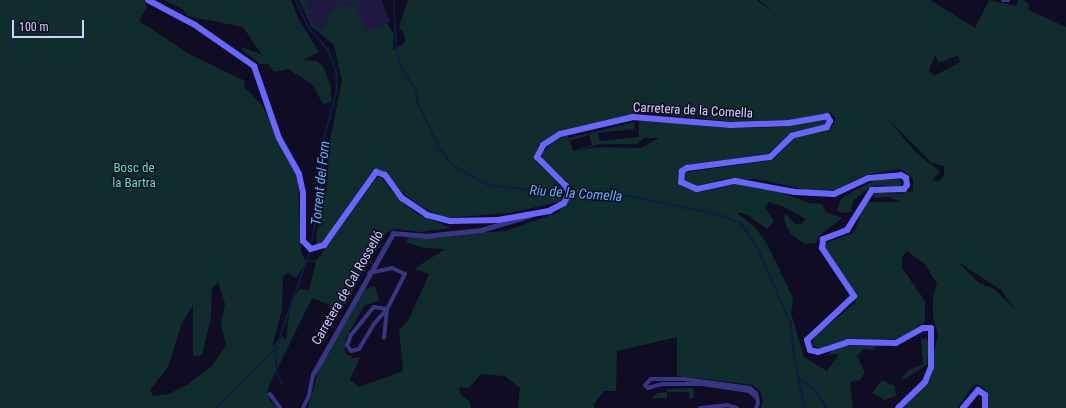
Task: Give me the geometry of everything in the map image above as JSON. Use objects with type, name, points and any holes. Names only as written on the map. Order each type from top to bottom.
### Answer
[{"type":"main road","name":"Carretera de la Comella","points":[[148,0],[195,25],[254,66],[279,138],[299,174],[303,193],[303,241],[310,249],[324,245],[377,171],[385,175],[402,198],[428,215],[450,221],[470,222],[531,215],[556,209],[568,196],[566,186],[537,157],[543,145],[560,134],[632,117],[731,126],[789,123],[827,116],[830,121],[827,127],[792,136],[770,157],[687,168],[682,171],[681,182],[697,189],[735,181],[794,192],[834,194],[869,178],[901,175],[906,178],[908,185],[904,189],[872,190],[847,230],[823,239],[822,248],[854,296],[807,340],[810,350],[818,352],[848,342],[896,342],[923,328],[931,328],[931,367],[925,382],[898,408]]},
{"type":"main road","points":[[962,408],[978,390],[985,395],[985,408]]},
{"type":"street","points":[[1003,0],[1008,0]]},
{"type":"street","name":"Carretera de Cal Rosselló","points":[[312,374],[393,233],[425,236],[481,230],[531,215]]},
{"type":"street","points":[[369,273],[392,268],[404,274],[387,310],[374,324],[359,349],[355,352],[348,349],[351,335],[369,310],[374,307],[387,310]]},
{"type":"street","points":[[384,338],[387,310]]},
{"type":"street","points":[[302,408],[309,396],[312,374]]},
{"type":"street","points":[[756,408],[757,398],[750,388],[702,380],[651,379],[645,385],[648,388],[662,384],[702,384],[748,391],[757,398]]},
{"type":"street","points":[[270,394],[280,408]]},
{"type":"street","points":[[700,408],[727,405],[738,408]]},
{"type":"green space","name":"Bosc de la Bartra","points":[[0,0],[144,0],[147,7],[139,21],[191,55],[245,81],[244,87],[262,105],[298,178],[301,251],[306,262],[317,260],[377,177],[381,177],[393,193],[417,214],[451,228],[420,232],[395,229],[386,233],[345,304],[330,305],[312,298],[268,388],[269,399],[277,408],[0,408]],"holes":[[[306,262],[316,262],[309,290],[300,289],[291,301],[286,340],[282,336],[272,347],[282,309],[283,277],[288,273],[296,278]],[[218,282],[225,304],[221,325],[226,345],[212,366],[188,384],[169,394],[153,396],[150,390],[168,367],[182,323],[193,305],[193,356],[202,355],[211,317],[212,288]]]},
{"type":"green space","points":[[164,0],[291,0],[299,20],[319,52],[303,60],[317,61],[323,66],[331,87],[331,102],[323,104],[312,84],[288,69],[274,72],[268,64],[260,64],[241,49],[242,47],[262,55],[243,27],[188,16],[182,9]]},
{"type":"green space","points":[[299,0],[381,0],[390,22],[387,23],[394,35],[393,50],[405,43],[405,35],[399,27],[408,0],[757,0],[776,14],[759,0],[930,0],[975,28],[989,0],[1016,6],[1018,0],[1023,0],[1029,4],[1028,10],[1066,27],[1066,408],[987,408],[985,389],[977,384],[971,388],[958,408],[903,408],[927,383],[938,334],[933,317],[933,297],[937,284],[925,264],[907,251],[902,257],[902,268],[925,301],[925,322],[899,339],[842,341],[819,349],[812,345],[814,337],[855,303],[857,297],[824,247],[825,243],[854,233],[863,208],[869,202],[901,202],[889,197],[877,198],[871,196],[874,192],[899,194],[913,191],[913,179],[901,169],[868,174],[836,190],[815,192],[757,179],[725,179],[695,186],[684,181],[684,173],[688,172],[773,160],[796,137],[831,129],[836,118],[831,113],[790,120],[736,122],[643,112],[558,131],[538,145],[535,161],[562,186],[564,190],[562,199],[559,202],[509,213],[445,218],[420,206],[402,192],[385,173],[374,170],[328,237],[317,247],[316,236],[327,189],[329,145],[342,81],[334,45],[311,26]],"holes":[[[935,55],[939,63],[958,55],[960,62],[934,76],[929,70]],[[890,121],[932,163],[944,166],[944,176],[939,181],[932,181],[940,171],[916,153]],[[957,261],[1001,290],[1016,310],[994,289],[979,283]]]},
{"type":"green space","points":[[823,119],[827,121],[825,125],[792,133],[768,154],[684,166],[680,169],[678,179],[683,186],[700,192],[738,184],[778,191],[810,203],[822,204],[826,212],[842,218],[820,235],[816,243],[805,244],[792,235],[786,226],[784,216],[786,214],[794,223],[800,225],[806,219],[782,206],[769,202],[765,207],[774,221],[767,229],[749,216],[740,212],[738,214],[754,226],[767,244],[793,298],[791,313],[804,357],[827,371],[839,354],[827,355],[834,349],[845,346],[877,346],[873,350],[863,349],[857,356],[865,373],[860,380],[850,382],[853,408],[761,408],[763,401],[760,391],[753,385],[677,376],[677,337],[617,351],[616,391],[604,391],[593,405],[595,408],[518,408],[520,388],[505,376],[481,374],[469,388],[459,387],[460,394],[470,402],[471,408],[308,408],[319,368],[363,290],[375,286],[379,300],[364,306],[345,340],[345,353],[353,358],[360,357],[350,380],[359,387],[403,371],[399,330],[409,319],[429,274],[414,269],[445,249],[424,248],[406,242],[408,238],[505,231],[559,212],[575,189],[542,160],[542,153],[553,142],[567,135],[569,138],[635,122],[634,129],[598,133],[600,141],[639,137],[639,121],[643,120],[729,128],[783,127]],"holes":[[[589,135],[592,145],[573,151],[570,141]],[[644,138],[659,138],[641,148],[599,147],[580,150],[600,144],[637,144]]]},
{"type":"green space","points":[[900,179],[902,184],[898,187],[876,185],[866,190],[853,201],[851,212],[840,213],[837,209],[841,199],[855,190],[876,180]]},
{"type":"green space","points":[[926,338],[929,344],[927,365],[903,380],[902,378],[908,371],[923,364],[921,340]]},
{"type":"green space","points":[[882,380],[895,386],[896,396],[884,400],[872,393]]},
{"type":"green space","points":[[693,388],[694,398],[689,399],[689,392],[667,392],[667,389]]},
{"type":"green space","points":[[667,392],[667,398],[651,398],[658,393]]},
{"type":"building","points":[[304,0],[352,1],[354,7],[340,6],[330,12],[325,17],[328,22],[322,31],[309,21],[306,15],[312,11],[306,6]]},
{"type":"building","points":[[362,0],[381,0],[390,22],[367,32],[354,3]]},
{"type":"waterway","name":"Torrent del Forn","points":[[296,0],[309,28],[328,49],[337,74],[337,91],[321,152],[322,191],[311,247]]},
{"type":"waterway","name":"Riu de la Comella","points":[[394,0],[397,50],[401,66],[417,91],[418,102],[440,149],[453,165],[488,185],[566,194]]},
{"type":"waterway","name":"Riu de la Comella","points":[[570,193],[630,196],[723,216],[741,223],[758,248],[791,323],[794,351]]},
{"type":"waterway","name":"Torrent del Forn","points":[[217,408],[276,348],[310,251]]},
{"type":"waterway","points":[[276,348],[277,373],[282,383]]},
{"type":"waterway","name":"Riu de la Comella","points":[[794,354],[805,408]]},
{"type":"waterway","points":[[800,379],[816,390],[827,408]]}]
